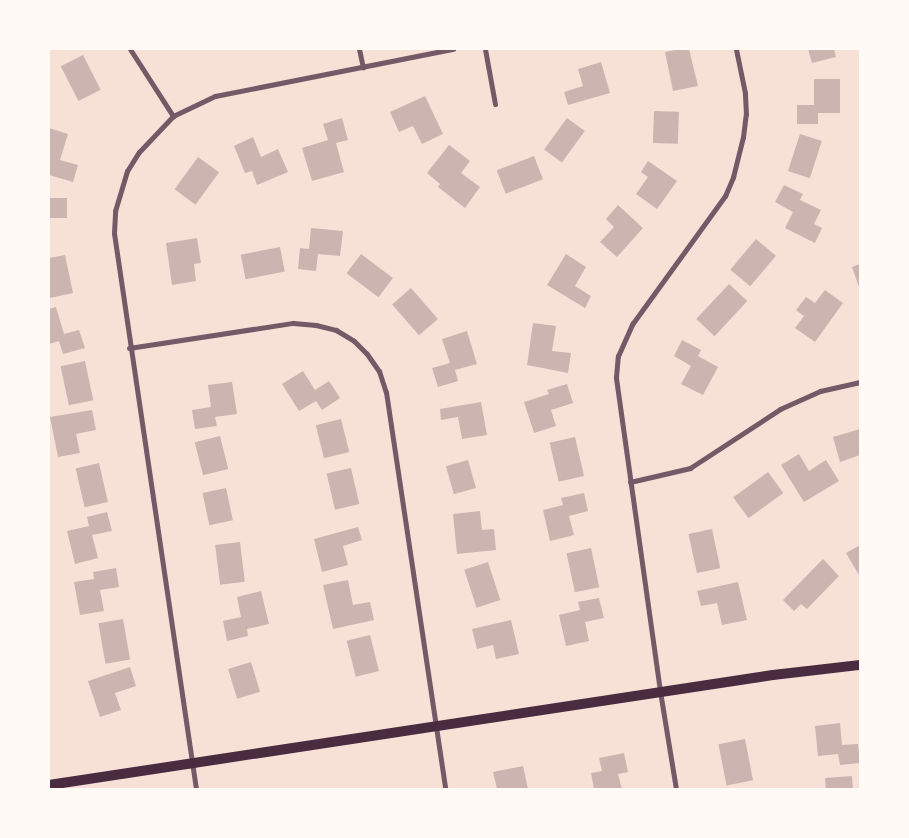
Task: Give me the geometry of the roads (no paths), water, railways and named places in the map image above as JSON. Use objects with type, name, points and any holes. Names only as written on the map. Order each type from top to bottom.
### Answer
[{"type":"main road","points":[[49,784],[435,728],[660,691],[829,667],[860,665]]},
{"type":"street","points":[[130,49],[173,116]]},
{"type":"street","points":[[359,49],[363,68]]},
{"type":"street","points":[[196,789],[129,348],[114,233],[115,212],[127,171],[139,152],[173,116],[215,96],[453,49]]},
{"type":"street","points":[[485,49],[495,104]]},
{"type":"street","points":[[676,789],[660,691],[617,386],[618,356],[633,323],[725,196],[733,177],[744,138],[746,114],[745,93],[736,49]]},
{"type":"street","points":[[129,348],[293,323],[316,325],[336,330],[354,341],[368,354],[378,371],[386,392],[445,789]]},
{"type":"street","points":[[630,482],[690,468],[780,408],[820,391],[860,382]]}]
